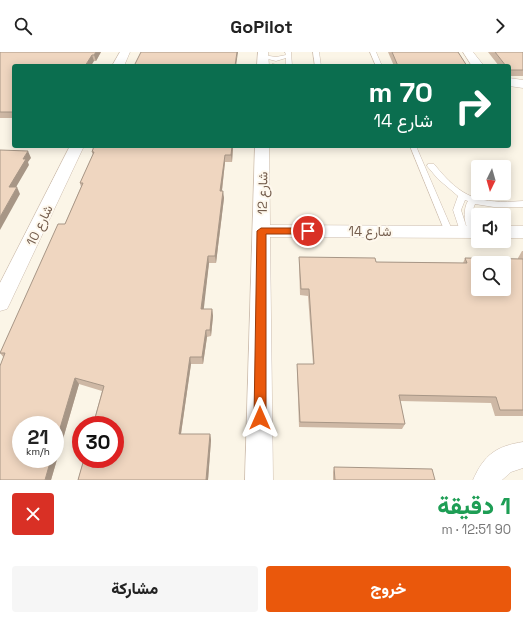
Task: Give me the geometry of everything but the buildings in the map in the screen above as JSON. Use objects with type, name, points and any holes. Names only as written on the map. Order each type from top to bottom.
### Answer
[{"type":"street","points":[[119,64],[125,52]]},
{"type":"street","points":[[468,52],[477,64]]},
{"type":"street","points":[[511,82],[523,84]]},
{"type":"street","name":"شارع 10","points":[[0,303],[76,148]]},
{"type":"street","name":"شارع 12","points":[[260,480],[262,148]]},
{"type":"street","name":"شارع 14","points":[[261,231],[466,232]]},
{"type":"street","points":[[511,232],[523,232]]},
{"type":"street","points":[[487,480],[494,468],[503,460],[523,455]]},
{"type":"lane","points":[[316,52],[318,64]]},
{"type":"lane","points":[[373,52],[378,64]]},
{"type":"lane","points":[[263,58],[276,59],[288,54]]},
{"type":"lane","points":[[414,148],[466,232]]},
{"type":"lane","points":[[431,166],[445,184],[462,196],[473,201],[500,205],[523,204]]},
{"type":"lane","points":[[462,196],[457,210],[466,232]]},
{"type":"lane","points":[[466,232],[467,211],[469,205],[473,201]]},
{"type":"route","points":[[260,418],[261,231],[308,231]]}]
